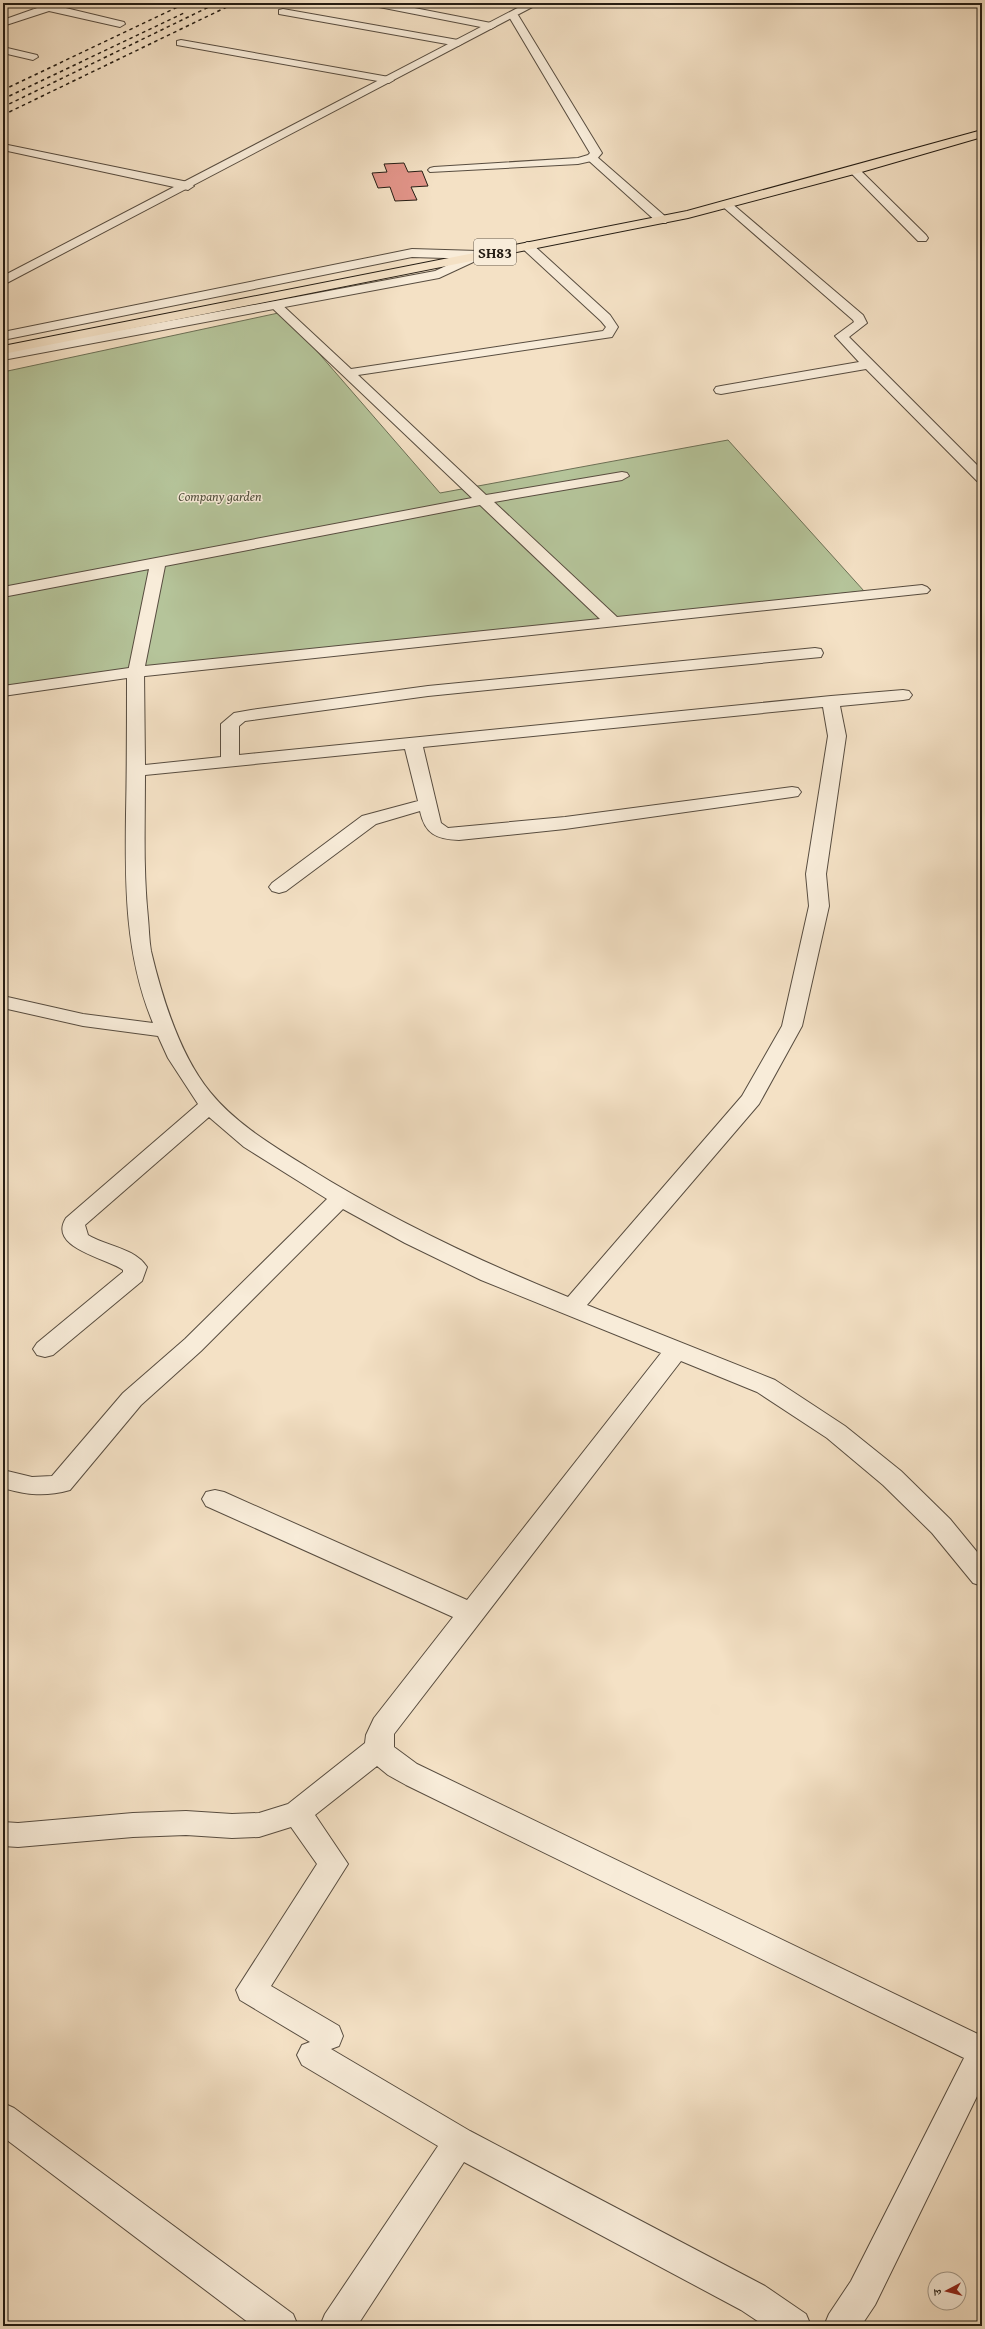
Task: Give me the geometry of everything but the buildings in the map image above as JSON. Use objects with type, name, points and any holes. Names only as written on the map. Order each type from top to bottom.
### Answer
[{"type":"main road","name":"SH83","points":[[3,350],[478,255],[662,220],[854,170],[982,133]]},
{"type":"street","points":[[27,3],[51,5],[120,24]]},
{"type":"street","points":[[374,3],[491,26]]},
{"type":"street","points":[[3,281],[188,186],[535,3]]},
{"type":"street","points":[[3,23],[34,14],[51,5]]},
{"type":"street","points":[[283,12],[458,43]]},
{"type":"street","points":[[3,29],[14,25]]},
{"type":"street","points":[[181,43],[389,80]]},
{"type":"street","points":[[3,50],[33,58]]},
{"type":"street","points":[[3,147],[188,186]]},
{"type":"street","points":[[592,158],[662,220]]},
{"type":"street","points":[[3,336],[412,253],[478,255]]},
{"type":"street","points":[[3,356],[439,274],[478,255]]},
{"type":"street","points":[[230,762],[230,724],[233,720],[251,715],[428,690],[815,653]]},
{"type":"street","points":[[3,691],[136,672],[134,771],[135,885],[141,949],[156,1006],[178,1058],[200,1094],[221,1118],[252,1142],[341,1198],[413,1238],[489,1274],[766,1386],[836,1432],[892,1478],[941,1526],[982,1576]]},
{"type":"street","points":[[134,771],[413,744],[658,716],[903,695]]},
{"type":"street","points":[[572,1307],[752,1099],[792,1026],[819,906],[816,874],[837,736],[831,701]]},
{"type":"street","points":[[413,744],[432,823],[437,831],[450,834],[565,823],[792,792]]},
{"type":"street","points":[[279,887],[369,820],[389,813],[428,804]]},
{"type":"street","points":[[3,1002],[83,1020],[167,1032]]},
{"type":"street","points":[[44,1349],[134,1275],[135,1267],[124,1258],[79,1240],[74,1233],[74,1223],[210,1105]]},
{"type":"street","points":[[3,1479],[37,1488],[52,1487],[61,1483],[132,1399],[193,1345],[341,1198]]},
{"type":"street","points":[[677,1349],[470,1613],[384,1726],[379,1738],[380,1747],[385,1756],[394,1764],[431,1784],[982,2051]]},
{"type":"street","points":[[215,1499],[470,1613]]},
{"type":"street","points":[[3,1834],[18,1835],[140,1825],[186,1823],[232,1826],[260,1825],[297,1813],[380,1747]]},
{"type":"street","points":[[297,1813],[333,1864],[251,1990],[320,2045],[459,2142],[752,2298],[794,2326]]},
{"type":"street","points":[[841,2326],[863,2293],[982,2054]]},
{"type":"street","points":[[3,2118],[281,2326]]},
{"type":"street","points":[[337,2326],[459,2142]]},
{"type":"lane","points":[[434,170],[556,162],[592,158],[596,153],[513,15]]},
{"type":"lane","points":[[854,170],[922,238]]},
{"type":"lane","points":[[726,204],[859,318],[861,323],[841,336],[982,478]]},
{"type":"lane","points":[[348,373],[607,334],[612,327],[606,318],[527,246]]},
{"type":"lane","points":[[275,305],[614,623]]},
{"type":"lane","points":[[721,390],[868,364]]},
{"type":"lane","points":[[3,592],[483,500],[622,476]]},
{"type":"lane","points":[[158,562],[136,672],[922,590]]},
{"type":"green space","name":"Company garden","points":[[283,312],[440,493],[728,440],[864,591],[598,620],[3,690],[3,372]]},
{"type":"railway","points":[[3,90],[186,3]]},
{"type":"railway","points":[[3,107],[217,3]]},
{"type":"railway","points":[[3,115],[235,3]]},
{"type":"railway","points":[[3,99],[184,13]]}]
